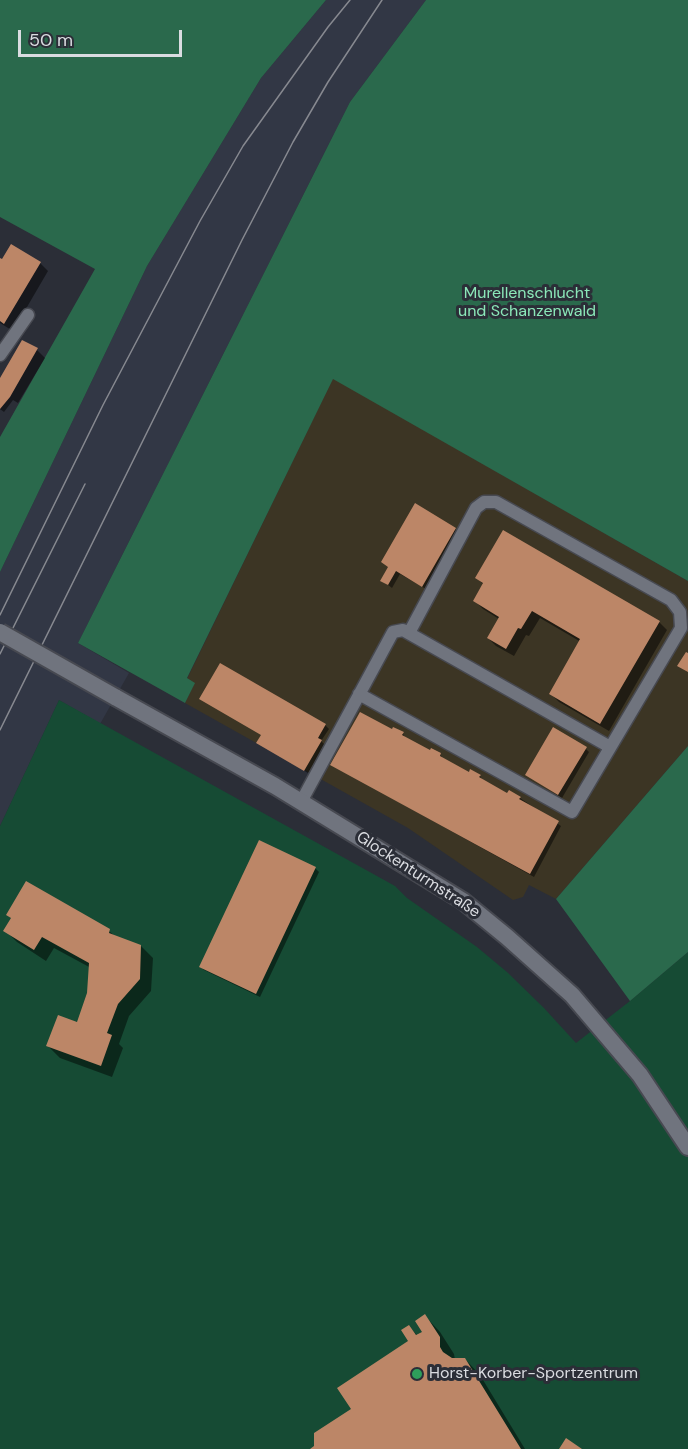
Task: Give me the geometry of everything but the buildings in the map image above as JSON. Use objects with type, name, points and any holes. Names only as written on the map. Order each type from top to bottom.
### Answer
[{"type":"street","name":"Glockenturmstraße","points":[[0,632],[301,802],[463,901],[507,936],[572,995],[640,1075],[688,1147]]},
{"type":"lane","points":[[0,355],[28,315]]},
{"type":"lane","points":[[359,694],[572,812],[681,628],[680,612],[671,600],[496,502],[484,502],[476,508],[409,633]]},
{"type":"lane","points":[[301,802],[393,632],[403,630],[610,747]]},
{"type":"shaded area","points":[[326,0],[426,0],[350,102],[78,643],[129,673],[100,724],[59,700],[0,826],[0,572],[147,266],[261,78]]},
{"type":"shaded area","points":[[333,378],[688,581],[688,746],[556,899],[529,885],[523,897],[513,900],[408,828],[185,703],[194,684],[187,679]]},
{"type":"green space","points":[[0,0],[326,0],[261,78],[147,266],[0,572],[0,437],[95,269],[0,217]]},
{"type":"green space","name":"Murellenschlucht und Schanzenwald","points":[[426,0],[688,0],[688,581],[333,379],[187,678],[195,683],[185,703],[78,643],[350,102]]},
{"type":"green space","name":"Horst-Korber-Sportzentrum","points":[[59,700],[395,886],[407,898],[477,947],[507,972],[576,1043],[688,952],[688,1449],[0,1449],[0,826]]},
{"type":"green space","points":[[688,746],[688,952],[630,1001],[556,899]]},
{"type":"tram line","points":[[0,615],[103,405],[200,221],[243,146],[350,0]]},
{"type":"tram line","points":[[0,730],[242,240],[293,142],[328,82],[382,0]]},
{"type":"tram line","points":[[0,654],[85,484]]},
{"type":"place","name":"Horst-Korber-Sportzentrum","points":[[417,1374]]}]
